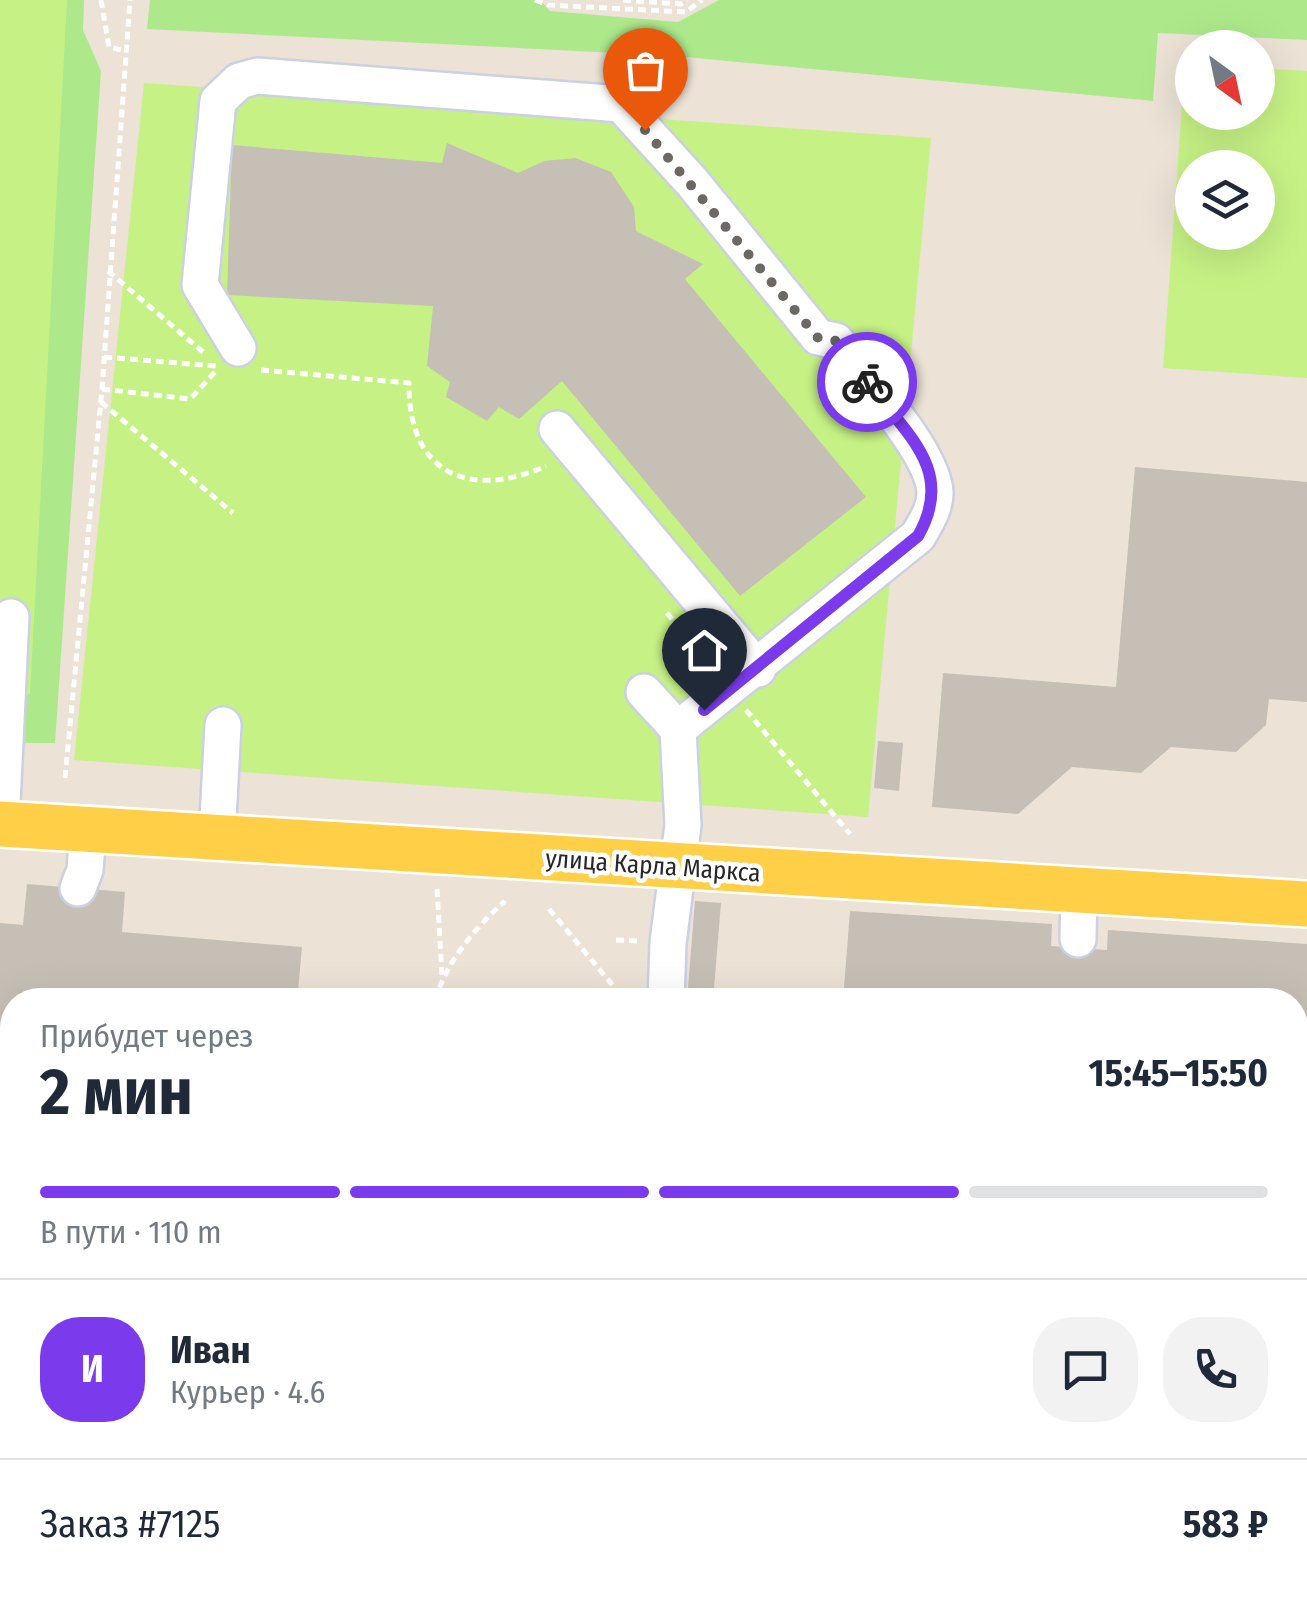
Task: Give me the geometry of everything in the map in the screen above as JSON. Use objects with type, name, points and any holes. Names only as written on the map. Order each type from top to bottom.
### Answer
[{"type":"main road","name":"улица Карла Маркса","points":[[0,824],[1307,904]]},
{"type":"street","points":[[239,362],[200,285],[218,101],[240,81],[256,76],[621,104],[692,182],[818,338],[836,341],[924,458],[935,490],[932,512],[918,536],[758,669],[678,729]]},
{"type":"street","points":[[557,429],[758,669]]},
{"type":"street","points":[[0,824],[11,616]]},
{"type":"street","points":[[644,692],[678,729],[683,825],[667,988]]},
{"type":"street","points":[[217,838],[223,726]]},
{"type":"street","points":[[78,888],[86,870],[88,830]]},
{"type":"street","points":[[1078,939],[1079,891]]},
{"type":"path","points":[[101,0],[108,47],[126,51]]},
{"type":"path","points":[[65,778],[102,389],[130,0]]},
{"type":"path","points":[[535,0],[548,5],[686,12],[702,0]]},
{"type":"path","points":[[623,0],[681,4],[686,0]]},
{"type":"path","points":[[108,272],[239,362]]},
{"type":"path","points":[[104,358],[239,362],[409,383],[416,433],[431,458],[457,476],[484,484],[520,478],[546,466],[555,476]]},
{"type":"path","points":[[102,389],[190,399],[239,362]]},
{"type":"path","points":[[100,401],[233,513]]},
{"type":"path","points":[[437,889],[442,977]]},
{"type":"path","points":[[439,988],[442,977],[481,923],[505,901]]},
{"type":"path","points":[[549,909],[614,988]]},
{"type":"green space","points":[[0,0],[84,0],[83,30],[101,71],[55,743],[16,743]]},
{"type":"green space","points":[[0,0],[67,0],[30,693],[9,708],[0,709]]},
{"type":"green space","points":[[150,0],[540,0],[550,11],[678,22],[719,0],[1307,0],[1307,40],[1275,38],[1275,30],[1158,33],[1153,101],[675,56],[147,29]]},
{"type":"green space","points":[[1275,69],[1307,71],[1307,378],[1163,368],[1175,202],[1175,250],[1275,250],[1275,150],[1179,150],[1180,130],[1275,130]]},
{"type":"green space","points":[[144,83],[931,138],[868,817],[74,760]]},
{"type":"building","points":[[447,143],[518,173],[544,161],[576,158],[611,172],[634,207],[636,231],[703,264],[685,279],[866,497],[740,596],[562,381],[519,419],[499,407],[487,421],[446,397],[450,382],[427,366],[433,306],[227,295],[232,145],[442,163]]},
{"type":"building","points":[[1135,467],[1307,482],[1307,702],[1269,699],[1266,725],[1236,752],[1171,747],[1141,773],[1072,767],[1018,814],[932,807],[943,673],[1116,687]]},
{"type":"building","points":[[878,741],[903,743],[899,791],[874,788]]},
{"type":"building","points":[[27,884],[125,892],[122,932],[302,947],[298,988],[0,988],[0,923],[23,925]]},
{"type":"building","points":[[695,901],[721,903],[714,988],[688,988]]},
{"type":"building","points":[[850,911],[1052,924],[1051,946],[1107,950],[1108,930],[1307,944],[1307,988],[844,988]]},
{"type":"way so far","points":[[645,130],[818,338],[836,341],[867,382]]},
{"type":"route","points":[[704,710],[918,536],[932,512],[935,490],[924,458],[867,382]]}]
